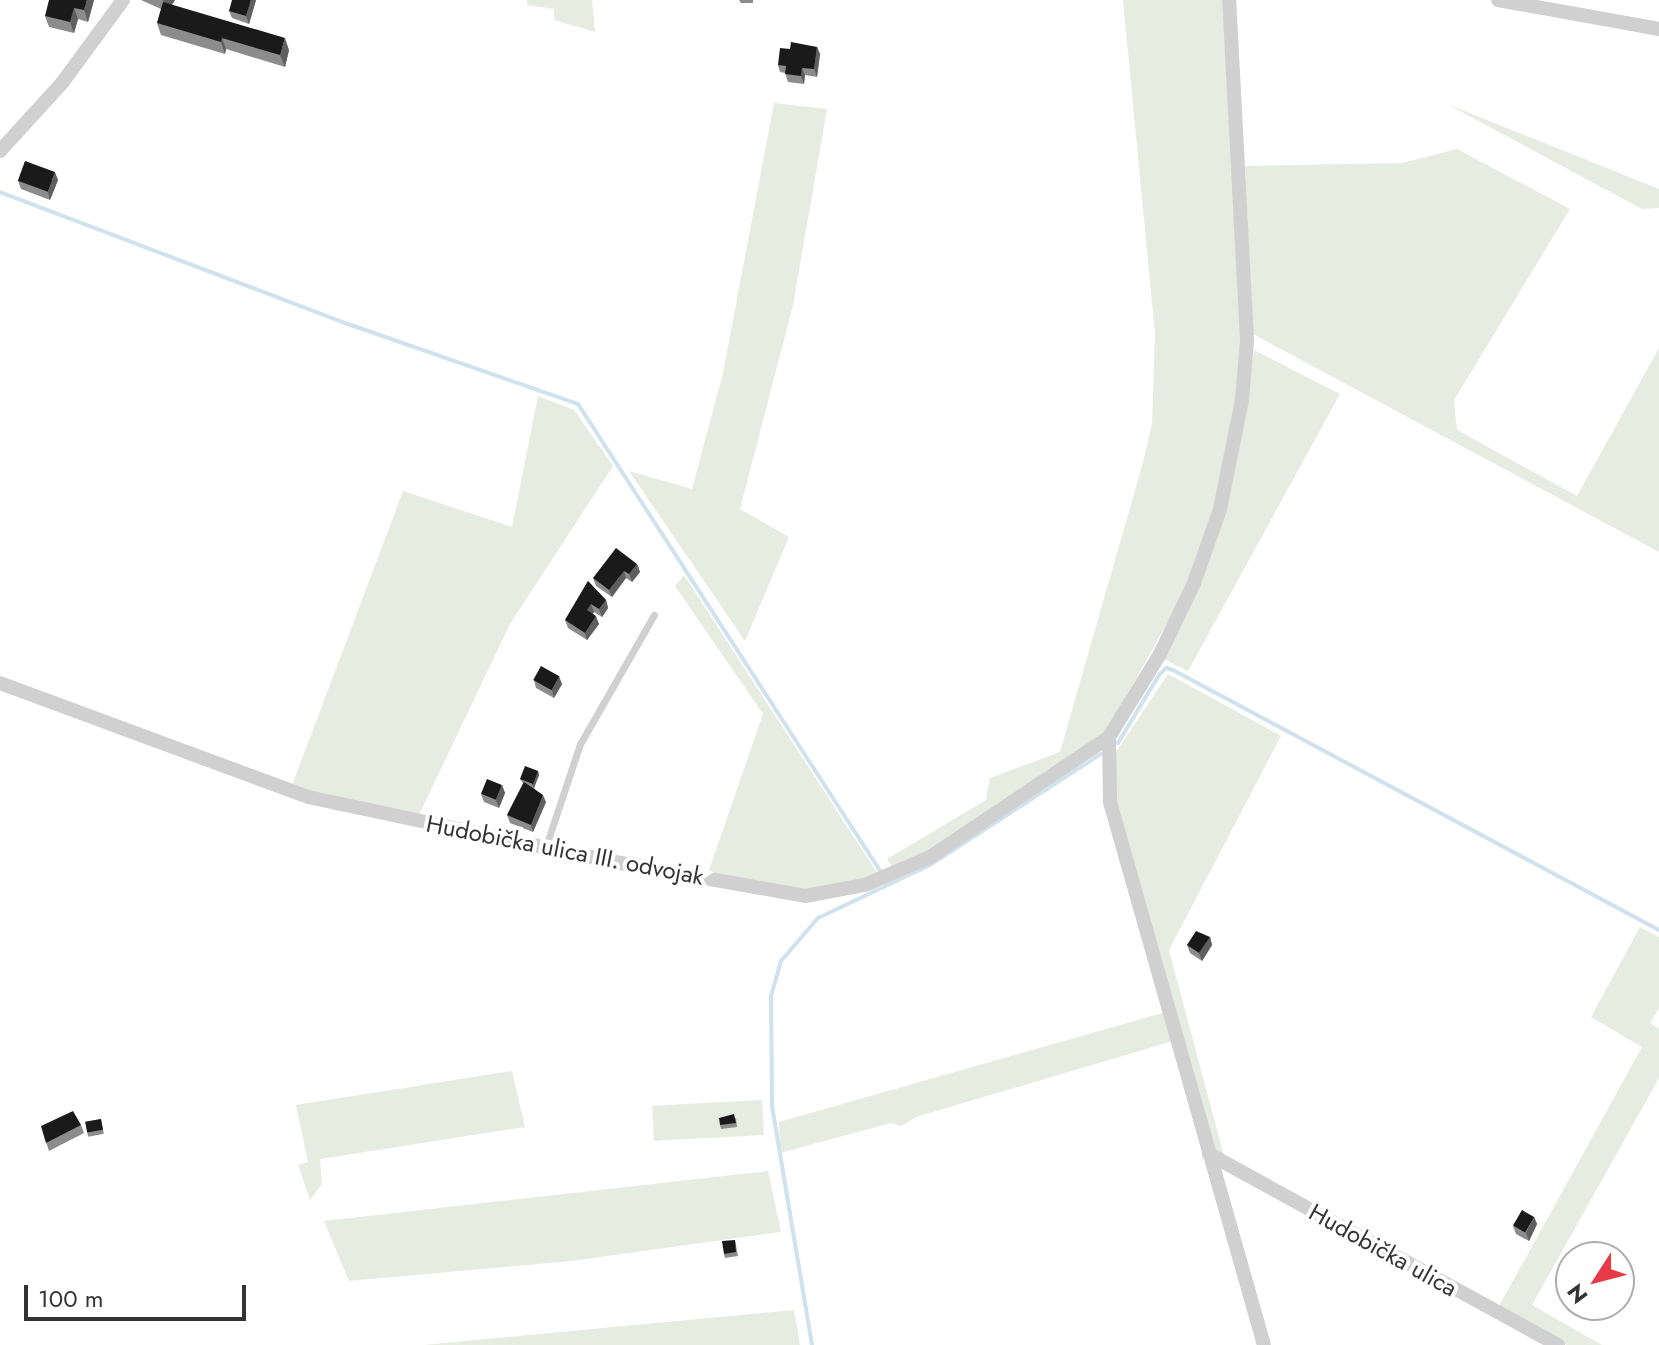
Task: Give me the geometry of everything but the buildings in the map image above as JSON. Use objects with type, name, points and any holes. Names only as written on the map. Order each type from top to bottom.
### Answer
[{"type":"street","points":[[0,151],[62,83],[123,0]]},
{"type":"street","points":[[1229,0],[1246,298],[1238,426],[1220,509],[1194,583],[1160,654],[1109,737],[1110,802],[1264,1345]]},
{"type":"street","points":[[1498,0],[1659,29]]},
{"type":"street","name":"Hudobička ulica III. odvojak","points":[[0,683],[293,793],[780,892],[841,893],[941,851],[1109,737]]},
{"type":"street","name":"Hudobička ulica","points":[[1209,1154],[1558,1345]]},
{"type":"lane","points":[[546,846],[580,744],[654,615]]},
{"type":"shaded area","points":[[527,0],[592,0],[595,32],[554,20],[554,9],[527,5]]},
{"type":"shaded area","points":[[1123,0],[1225,0],[1242,340],[1238,400],[1216,508],[1190,582],[1105,734],[997,811],[894,870],[887,859],[986,800],[990,778],[1060,752],[1142,466],[1152,424],[1155,334]]},
{"type":"shaded area","points":[[774,103],[827,109],[793,305],[740,509],[789,537],[745,641],[629,471],[692,489],[723,373]]},
{"type":"shaded area","points":[[1447,104],[1659,189],[1659,208],[1642,209]]},
{"type":"shaded area","points":[[1457,149],[1570,209],[1454,400],[1457,430],[1577,496],[1659,348],[1659,552],[1253,334],[1245,166],[1402,163]]},
{"type":"shaded area","points":[[1254,350],[1340,394],[1188,671],[1164,659],[1226,509]]},
{"type":"shaded area","points":[[538,396],[574,410],[613,466],[510,624],[418,817],[291,788],[403,491],[512,527]]},
{"type":"shaded area","points":[[684,575],[879,876],[803,891],[708,873],[763,714],[675,586]]},
{"type":"shaded area","points":[[1168,674],[1281,736],[1169,950],[1224,1156],[1215,1150],[1115,799],[1114,755]]},
{"type":"shaded area","points":[[1640,927],[1659,937],[1659,1008],[1650,1023],[1659,1029],[1659,1078],[1568,1241],[1555,1241],[1555,1264],[1532,1305],[1555,1321],[1602,1345],[1567,1345],[1498,1308],[1642,1047],[1591,1017]]},
{"type":"shaded area","points":[[1166,1012],[1173,1041],[916,1117],[901,1126],[891,1123],[780,1153],[779,1122]]},
{"type":"shaded area","points":[[512,1071],[525,1127],[320,1159],[322,1184],[310,1200],[298,1165],[308,1162],[296,1105]]},
{"type":"shaded area","points":[[762,1100],[764,1135],[654,1141],[652,1106]]},
{"type":"shaded area","points":[[768,1171],[781,1232],[571,1261],[349,1281],[324,1221]]},
{"type":"shaded area","points":[[794,1310],[800,1345],[424,1345]]},
{"type":"waterway","points":[[0,192],[351,325],[578,404],[882,874]]},
{"type":"waterway","points":[[1118,743],[1159,675],[1166,668],[1173,670],[1659,930]]},
{"type":"waterway","points":[[812,1345],[772,1106],[771,996],[781,961],[818,918],[930,865],[1101,754]]}]
